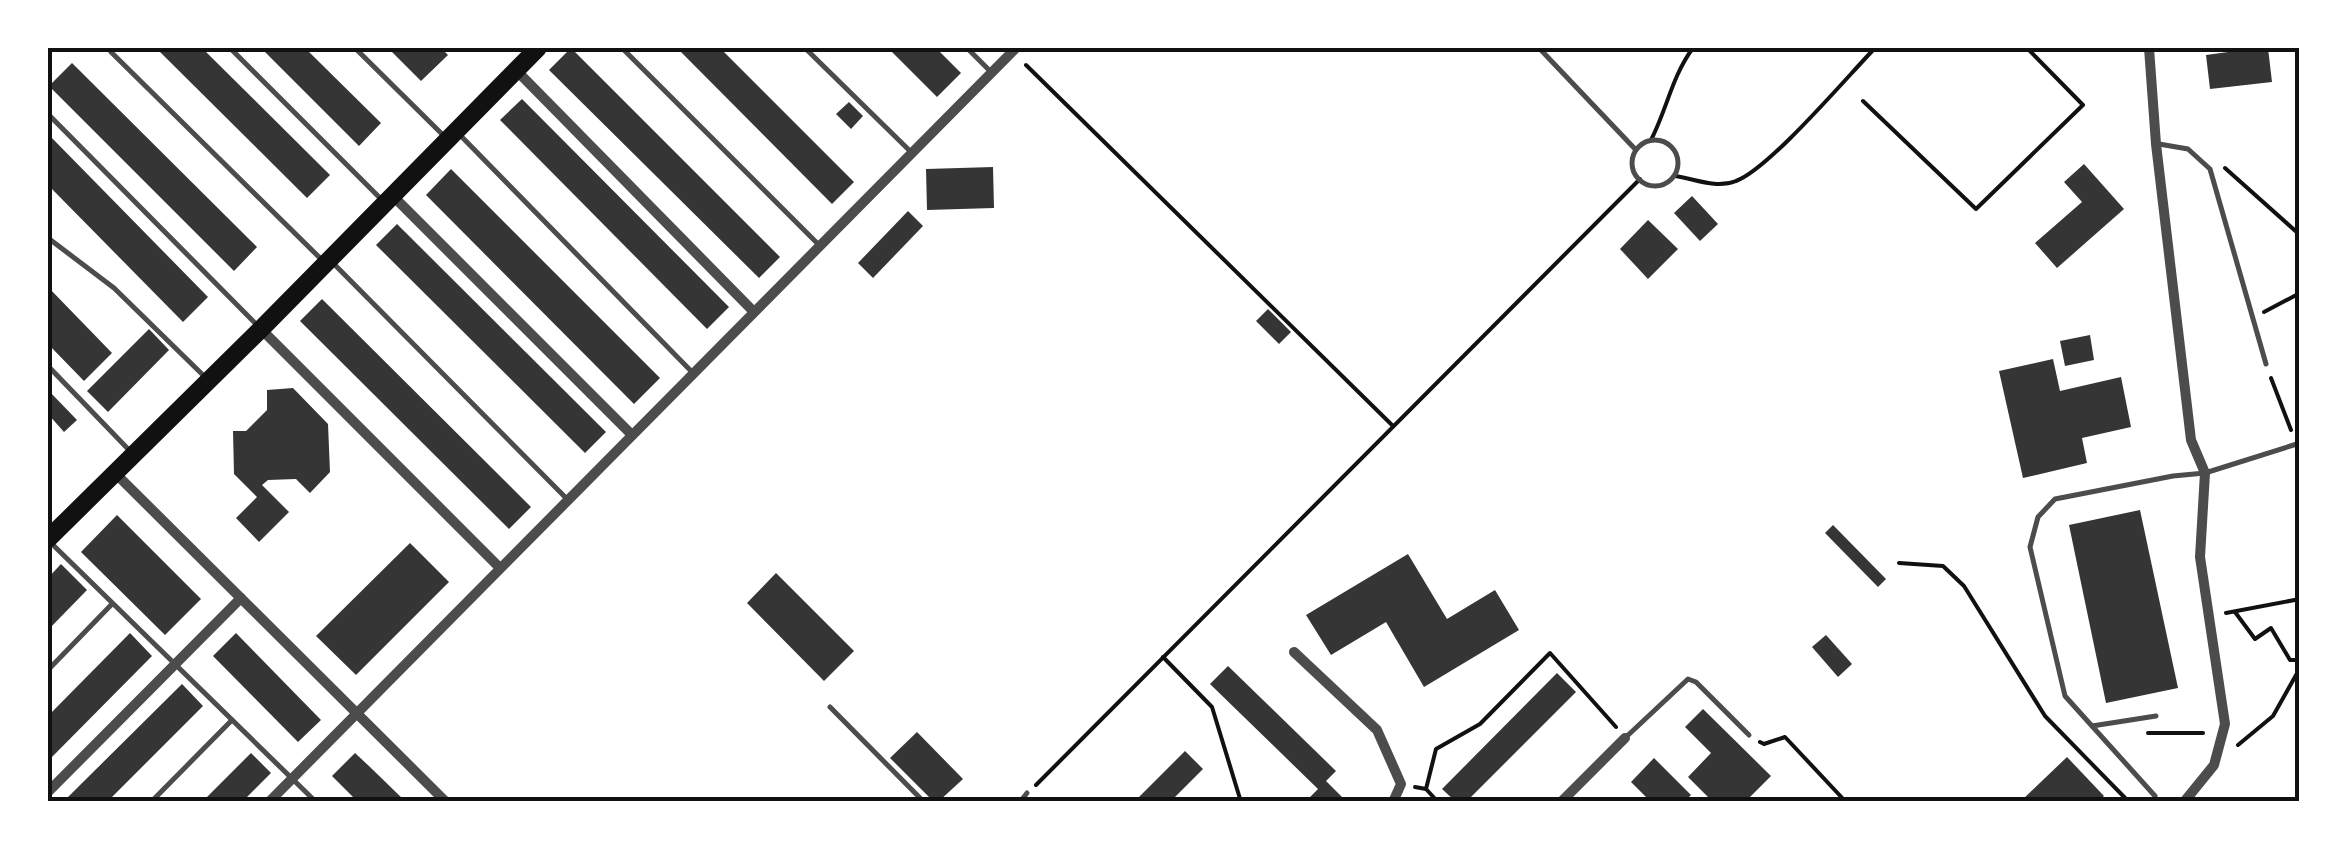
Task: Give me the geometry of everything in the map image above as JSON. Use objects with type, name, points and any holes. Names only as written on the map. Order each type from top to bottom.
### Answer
[{"type":"main road","points":[[48,539],[538,48]]},
{"type":"street","points":[[2148,48],[2191,440],[2205,473],[2200,557],[2225,724],[2214,765],[2184,802]]},
{"type":"street","points":[[270,802],[1014,50]]},
{"type":"street","points":[[516,70],[754,312]]},
{"type":"street","points":[[388,198],[632,435]]},
{"type":"street","points":[[261,329],[500,568]]},
{"type":"street","points":[[114,472],[446,802]]},
{"type":"street","points":[[48,792],[242,598]]},
{"type":"street","points":[[1294,652],[1377,730],[1400,784],[1393,802]]},
{"type":"street","points":[[1561,802],[1625,738]]},
{"type":"lane","points":[[230,48],[388,198]]},
{"type":"lane","points":[[355,48],[452,135],[694,373]]},
{"type":"lane","points":[[622,48],[820,246]]},
{"type":"lane","points":[[805,48],[912,153]]},
{"type":"lane","points":[[967,48],[992,72]]},
{"type":"lane","points":[[1539,48],[1636,150]]},
{"type":"lane","points":[[110,52],[568,500]]},
{"type":"lane","points":[[48,114],[261,329]]},
{"type":"lane","points":[[1652,140],[1668,143],[1677,152],[1675,176],[1666,184],[1654,186],[1640,179],[1634,173],[1632,161],[1636,150],[1652,140]]},
{"type":"lane","points":[[2156,144],[2188,148],[2210,169],[2266,364]]},
{"type":"lane","points":[[48,238],[114,288],[208,380]]},
{"type":"lane","points":[[48,366],[132,454]]},
{"type":"lane","points":[[2155,796],[2064,696],[2030,547],[2038,517],[2056,499],[2205,473],[2298,443]]},
{"type":"lane","points":[[48,539],[316,802]]},
{"type":"lane","points":[[48,670],[113,603]]},
{"type":"lane","points":[[1625,738],[1688,679],[1696,682],[1749,734]]},
{"type":"lane","points":[[830,707],[924,802]]},
{"type":"lane","points":[[2092,726],[2156,716]]},
{"type":"lane","points":[[152,802],[232,720]]},
{"type":"lane","points":[[1020,802],[1027,794]]},
{"type":"path","points":[[1652,140],[1676,74],[1693,48]]},
{"type":"path","points":[[1675,176],[1717,185],[1737,181],[1762,165],[1875,48]]},
{"type":"path","points":[[1863,101],[1976,208],[2083,105],[2027,48]]},
{"type":"path","points":[[1014,50],[1394,426]]},
{"type":"path","points":[[2210,169],[2226,168],[2300,235]]},
{"type":"path","points":[[1027,794],[1640,179]]},
{"type":"path","points":[[2253,318],[2300,293]]},
{"type":"path","points":[[2266,364],[2298,443]]},
{"type":"path","points":[[1900,563],[1943,566],[1964,586],[2045,716],[2129,802]]},
{"type":"path","points":[[2209,617],[2300,599]]},
{"type":"path","points":[[2235,612],[2255,639],[2271,628],[2290,660],[2300,660]]},
{"type":"path","points":[[1426,789],[1436,749],[1480,724],[1550,654],[1625,738]]},
{"type":"path","points":[[1163,657],[1212,707],[1241,802]]},
{"type":"path","points":[[2214,765],[2273,716],[2300,668]]},
{"type":"path","points":[[2133,720],[2151,736],[2222,732]]},
{"type":"path","points":[[1749,734],[1764,744],[1785,738],[1846,802]]},
{"type":"path","points":[[1400,784],[1426,789],[1438,802]]},
{"type":"building","points":[[156,48],[202,48],[330,175],[307,198]]},
{"type":"building","points":[[261,48],[305,48],[381,123],[359,146]]},
{"type":"building","points":[[388,48],[441,48],[448,55],[421,81]]},
{"type":"building","points":[[571,48],[780,257],[759,278],[549,70]]},
{"type":"building","points":[[677,48],[720,48],[854,182],[832,204]]},
{"type":"building","points":[[888,48],[936,48],[961,73],[937,97]]},
{"type":"building","points":[[2268,48],[2272,82],[2210,89],[2206,55]]},
{"type":"building","points":[[72,63],[257,247],[234,271],[49,86]]},
{"type":"building","points":[[522,99],[729,307],[707,329],[500,120]]},
{"type":"building","points":[[849,102],[863,116],[851,129],[836,114]]},
{"type":"building","points":[[48,134],[208,297],[183,322],[48,185]]},
{"type":"building","points":[[2084,164],[2124,209],[2057,268],[2035,243],[2082,202],[2064,182]]},
{"type":"building","points":[[993,167],[994,208],[927,210],[926,169]]},
{"type":"building","points":[[451,169],[660,378],[634,404],[426,195]]},
{"type":"building","points":[[1692,196],[1718,224],[1700,241],[1674,213]]},
{"type":"building","points":[[908,211],[923,226],[873,278],[858,263]]},
{"type":"building","points":[[1648,220],[1678,249],[1648,279],[1620,249]]},
{"type":"building","points":[[397,224],[606,432],[585,453],[376,245]]},
{"type":"building","points":[[48,287],[112,353],[84,381],[48,344]]},
{"type":"building","points":[[322,299],[531,507],[509,529],[300,321]]},
{"type":"building","points":[[1268,309],[1291,332],[1279,344],[1256,321]]},
{"type":"building","points":[[149,329],[169,350],[108,412],[87,391]]},
{"type":"building","points":[[2090,335],[2094,360],[2065,366],[2060,341]]},
{"type":"building","points":[[2053,359],[2060,391],[2121,377],[2131,427],[2082,438],[2087,463],[2023,478],[1999,371]]},
{"type":"building","points":[[293,388],[328,424],[330,472],[310,493],[296,479],[268,480],[262,485],[289,512],[259,542],[236,518],[257,497],[234,474],[233,431],[246,431],[267,410],[267,390]]},
{"type":"building","points":[[48,390],[77,420],[64,432],[48,414]]},
{"type":"building","points":[[2140,510],[2178,688],[2106,703],[2069,525]]},
{"type":"building","points":[[117,515],[201,599],[165,635],[81,552]]},
{"type":"building","points":[[1833,525],[1886,579],[1878,587],[1825,533]]},
{"type":"building","points":[[410,543],[449,582],[356,675],[316,636]]},
{"type":"building","points":[[1408,554],[1447,619],[1495,590],[1519,630],[1424,687],[1386,622],[1331,655],[1306,615]]},
{"type":"building","points":[[61,564],[87,590],[48,630],[48,578]]},
{"type":"building","points":[[776,573],[854,651],[824,681],[747,603]]},
{"type":"building","points":[[130,633],[152,656],[48,761],[48,716]]},
{"type":"building","points":[[236,633],[321,720],[298,742],[213,656]]},
{"type":"building","points":[[1826,635],[1852,664],[1838,677],[1812,647]]},
{"type":"building","points":[[1228,666],[1336,771],[1326,781],[1346,801],[1306,801],[1318,789],[1210,684]]},
{"type":"building","points":[[1557,673],[1576,692],[1467,801],[1455,801],[1442,789]]},
{"type":"building","points":[[182,684],[203,706],[108,801],[64,801]]},
{"type":"building","points":[[1703,709],[1771,776],[1746,801],[1712,801],[1688,777],[1711,753],[1685,727]]},
{"type":"building","points":[[917,732],[963,779],[939,801],[933,801],[890,758]]},
{"type":"building","points":[[1185,751],[1203,769],[1171,801],[1135,801]]},
{"type":"building","points":[[251,753],[271,773],[243,801],[203,801]]},
{"type":"building","points":[[355,753],[405,801],[357,801],[332,776]]},
{"type":"building","points":[[2067,757],[2104,796],[2098,801],[2021,801]]},
{"type":"building","points":[[1654,758],[1691,795],[1685,801],[1650,801],[1631,782]]}]
